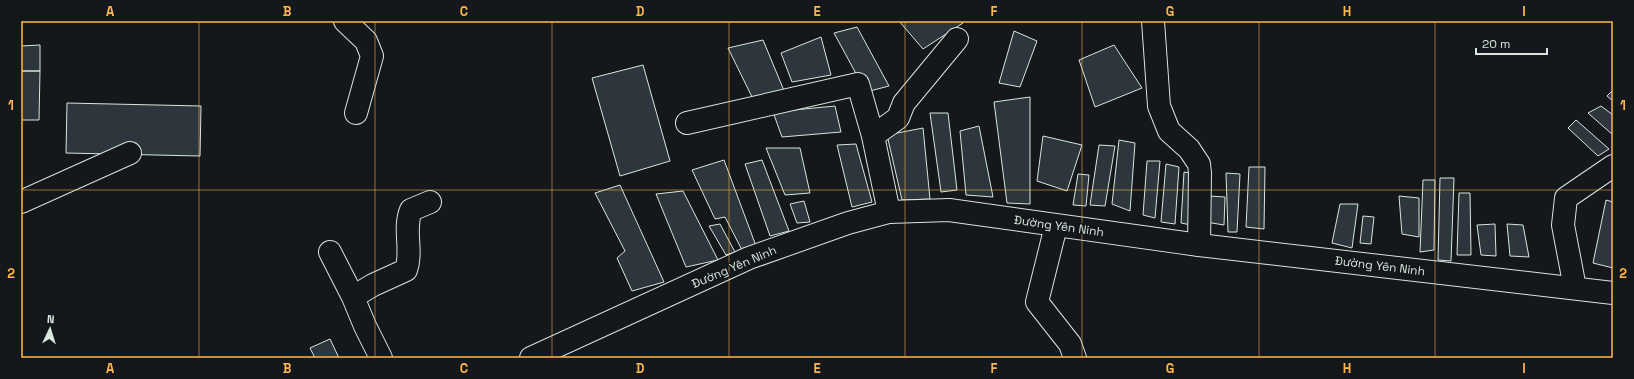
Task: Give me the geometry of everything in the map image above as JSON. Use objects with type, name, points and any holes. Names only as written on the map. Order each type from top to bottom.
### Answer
[{"type":"main road","points":[[345,21],[366,41],[372,56],[356,113]]},
{"type":"main road","points":[[1153,21],[1159,106],[1169,131],[1189,150],[1199,164],[1199,245]]},
{"type":"main road","points":[[873,136],[898,118],[904,103],[957,39]]},
{"type":"main road","points":[[687,123],[858,84],[873,136],[889,212]]},
{"type":"main road","points":[[21,202],[130,153]]},
{"type":"main road","points":[[1575,288],[1563,225],[1566,198],[1613,166]]},
{"type":"main road","points":[[353,297],[373,285],[406,270],[409,261],[408,218],[411,210],[430,202]]},
{"type":"main road","name":"Đường Yên Ninh","points":[[531,358],[749,258],[848,223],[889,212],[949,210],[1199,245],[1613,293]]},
{"type":"main road","points":[[1056,226],[1037,302],[1070,344],[1075,358]]},
{"type":"main road","points":[[330,252],[353,297],[381,358]]},
{"type":"building","points":[[899,21],[962,21],[963,23],[923,49]]},
{"type":"building","points":[[857,27],[889,86],[866,92],[834,33]]},
{"type":"building","points":[[1014,31],[1037,41],[1020,87],[999,83]]},
{"type":"building","points":[[821,37],[831,75],[792,82],[781,53]]},
{"type":"building","points":[[763,40],[785,93],[753,99],[728,48]]},
{"type":"building","points":[[40,45],[40,71],[21,71],[21,46]]},
{"type":"building","points":[[1114,45],[1142,88],[1095,107],[1079,60]]},
{"type":"building","points":[[643,65],[670,161],[620,176],[592,78]]},
{"type":"building","points":[[21,71],[40,71],[39,120],[21,120]]},
{"type":"building","points":[[1613,90],[1613,101],[1607,96]]},
{"type":"building","points":[[1030,97],[1030,204],[1007,203],[994,102]]},
{"type":"building","points":[[67,103],[201,106],[200,156],[66,153]]},
{"type":"building","points":[[835,106],[841,132],[782,137],[773,112]]},
{"type":"building","points":[[1601,106],[1613,115],[1613,135],[1588,113]]},
{"type":"building","points":[[930,113],[948,113],[957,190],[941,192]]},
{"type":"building","points":[[1576,120],[1609,149],[1598,156],[1568,128]]},
{"type":"building","points":[[979,126],[993,197],[966,195],[960,131]]},
{"type":"building","points":[[923,128],[930,199],[902,200],[887,135]]},
{"type":"building","points":[[1043,136],[1082,145],[1067,191],[1037,181]]},
{"type":"building","points":[[1119,140],[1135,143],[1130,211],[1112,204]]},
{"type":"building","points":[[856,144],[872,202],[852,207],[837,145]]},
{"type":"building","points":[[1099,145],[1115,146],[1105,206],[1090,205]]},
{"type":"building","points":[[766,148],[800,148],[810,193],[785,195]]},
{"type":"building","points":[[724,160],[756,246],[742,250],[725,217],[715,219],[692,170]]},
{"type":"building","points":[[762,160],[789,231],[770,236],[745,164]]},
{"type":"building","points":[[1147,161],[1160,161],[1155,218],[1143,215]]},
{"type":"building","points":[[1166,164],[1179,167],[1175,224],[1161,222]]},
{"type":"building","points":[[1249,167],[1265,167],[1264,229],[1246,227]]},
{"type":"building","points":[[1184,172],[1195,174],[1191,225],[1181,223]]},
{"type":"building","points":[[1226,173],[1240,174],[1237,232],[1228,232]]},
{"type":"building","points":[[1078,174],[1089,175],[1086,206],[1073,205]]},
{"type":"building","points":[[1440,178],[1454,178],[1451,261],[1438,260]]},
{"type":"building","points":[[1423,180],[1435,180],[1434,250],[1420,252]]},
{"type":"building","points":[[620,185],[664,282],[632,291],[617,258],[625,251],[595,193]]},
{"type":"building","points":[[683,191],[718,260],[686,267],[656,194]]},
{"type":"building","points":[[1459,193],[1470,193],[1471,255],[1457,255]]},
{"type":"building","points":[[1209,196],[1225,197],[1224,225],[1206,222]]},
{"type":"building","points":[[1399,196],[1419,198],[1419,237],[1402,234]]},
{"type":"building","points":[[1606,200],[1613,202],[1613,268],[1593,263]]},
{"type":"building","points":[[804,201],[810,222],[797,223],[790,204]]},
{"type":"building","points":[[1340,204],[1358,204],[1352,248],[1332,243]]},
{"type":"building","points":[[1363,216],[1374,217],[1371,244],[1360,243]]},
{"type":"building","points":[[720,224],[735,252],[726,255],[709,226]]},
{"type":"building","points":[[1495,224],[1496,256],[1481,255],[1477,225]]},
{"type":"building","points":[[1507,224],[1523,225],[1529,257],[1510,256]]},
{"type":"building","points":[[330,339],[339,358],[315,358],[310,348]]}]
